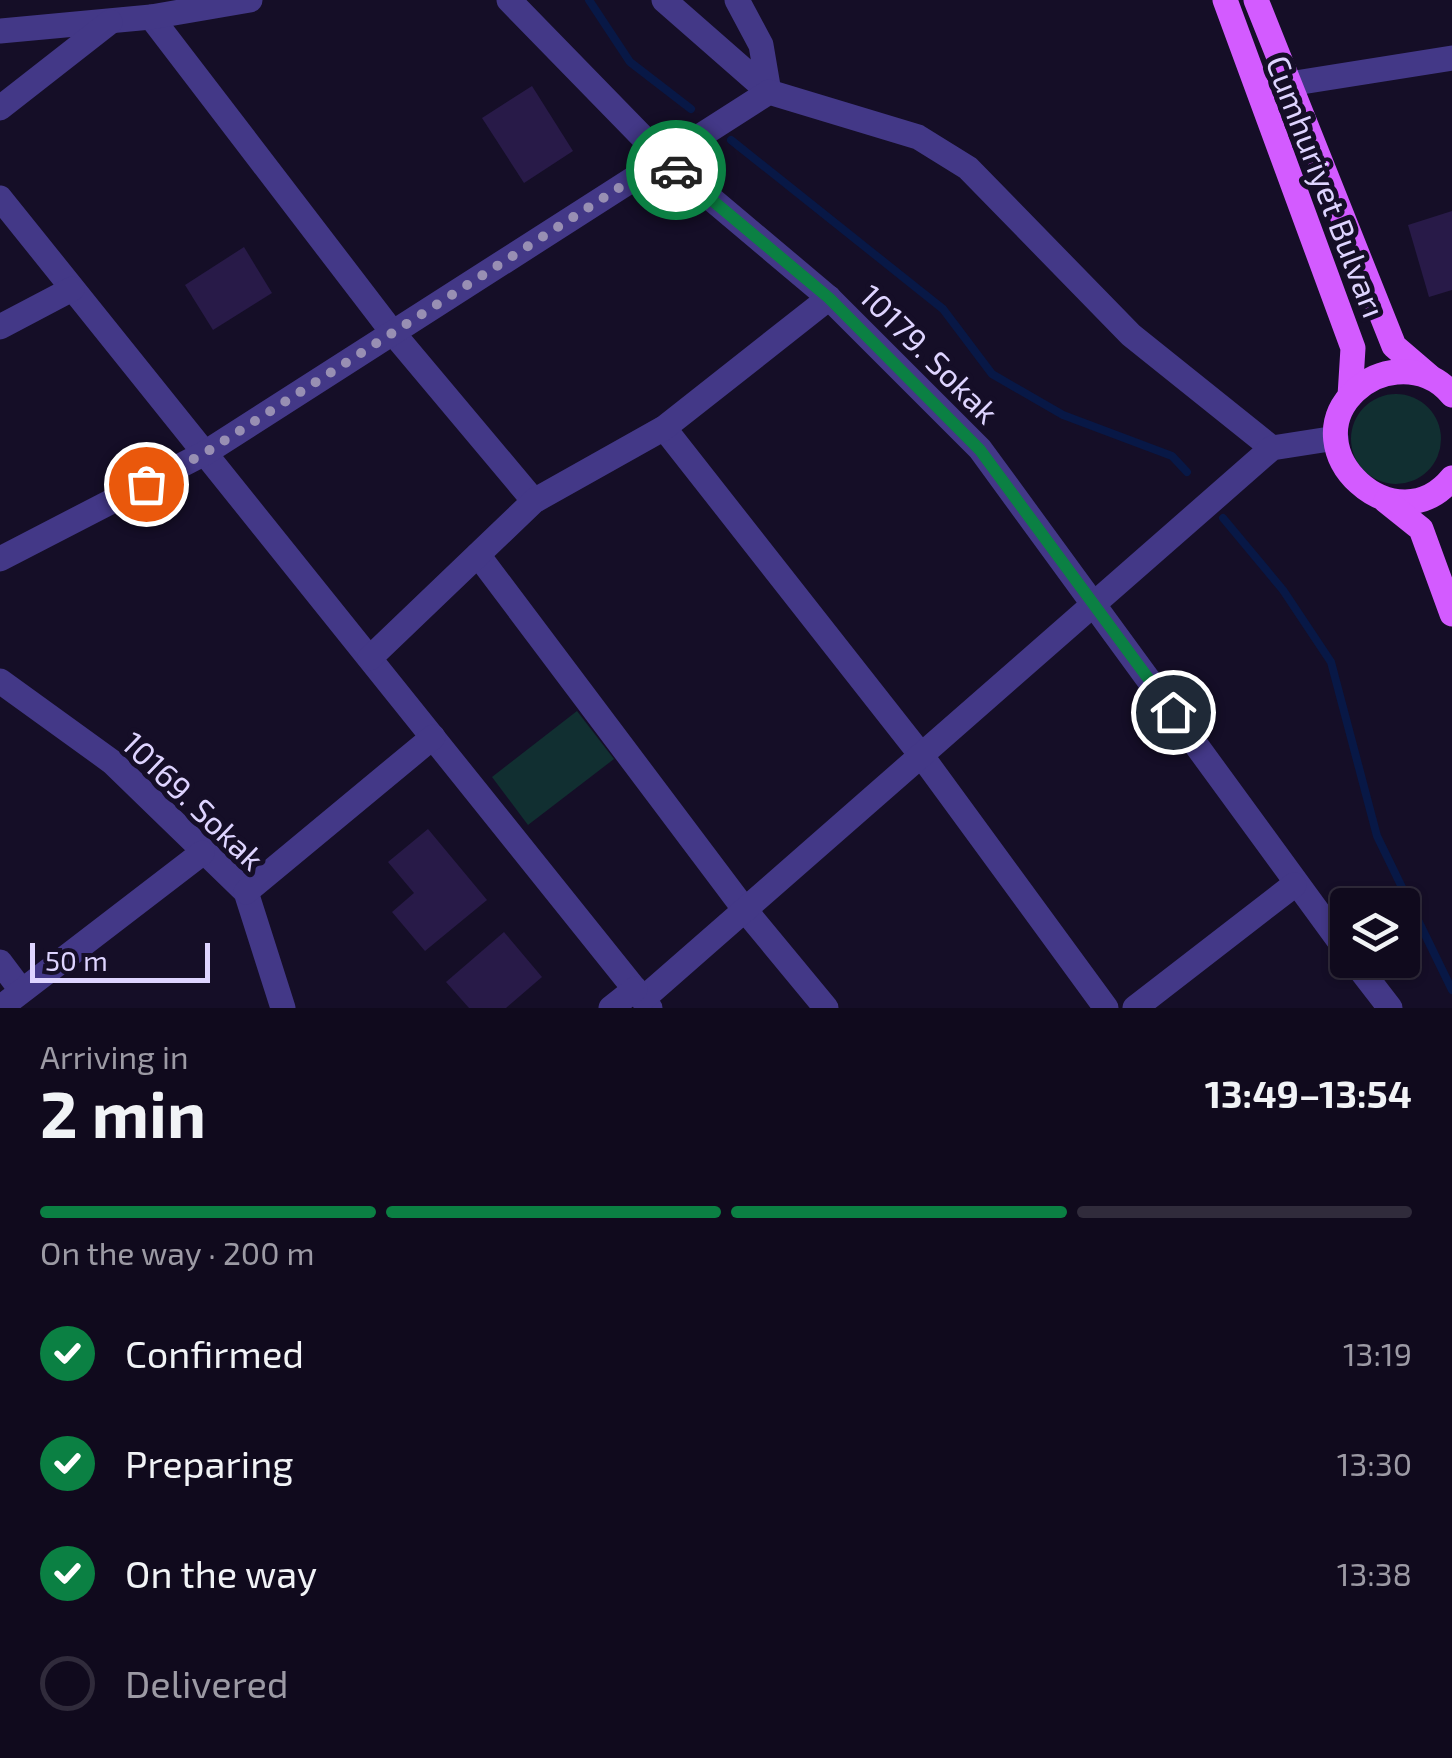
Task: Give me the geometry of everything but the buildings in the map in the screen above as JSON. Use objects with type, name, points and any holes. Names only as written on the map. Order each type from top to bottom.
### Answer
[{"type":"main road","name":"Cumhuriyet Bulvarı","points":[[1224,0],[1353,348],[1350,396],[1339,416],[1336,438]]},
{"type":"main road","points":[[1256,0],[1394,346],[1445,388]]},
{"type":"main road","points":[[1350,396],[1366,381],[1386,372],[1408,371],[1445,388]]},
{"type":"main road","points":[[1336,438],[1350,478],[1421,530],[1452,614]]},
{"type":"main road","points":[[1386,501],[1407,502],[1450,491]]},
{"type":"street","points":[[0,31],[151,17],[250,0]]},
{"type":"street","name":"10179. Sokak","points":[[509,0],[664,159],[829,298],[980,450],[1330,930]]},
{"type":"street","points":[[664,0],[769,92],[918,137],[968,168],[1131,335],[1272,448]]},
{"type":"street","points":[[737,0],[761,45],[769,92]]},
{"type":"street","points":[[151,17],[393,333],[534,502]]},
{"type":"street","points":[[0,108],[112,21]]},
{"type":"street","points":[[1290,84],[1452,58]]},
{"type":"street","points":[[0,559],[205,453],[769,92]]},
{"type":"street","points":[[0,198],[643,999]]},
{"type":"street","points":[[0,327],[72,289]]},
{"type":"street","points":[[370,658],[534,502],[664,428],[829,298]]},
{"type":"street","points":[[664,428],[921,755],[1106,1008]]},
{"type":"street","points":[[612,1008],[643,999],[1272,448],[1336,438]]},
{"type":"street","points":[[478,554],[745,910],[826,1008]]},
{"type":"street","name":"10169. Sokak","points":[[0,682],[112,762],[246,892],[284,1008]]},
{"type":"street","points":[[246,892],[433,737]]},
{"type":"street","points":[[0,1008],[202,853]]},
{"type":"street","points":[[1136,1008],[1294,885]]},
{"type":"street","points":[[0,962],[21,990]]},
{"type":"street","points":[[1367,978],[1390,1008]]},
{"type":"green space","points":[[1396,394],[1428,407],[1441,439],[1428,471],[1396,484],[1364,471],[1351,439],[1364,407]]},
{"type":"green space","points":[[577,711],[614,759],[528,825],[492,777]]},
{"type":"waterway","points":[[589,0],[630,62],[691,109]]},
{"type":"waterway","points":[[731,140],[943,309],[992,374],[1063,415],[1172,456],[1187,472]]},
{"type":"waterway","points":[[1223,518],[1283,590],[1331,662],[1377,836],[1452,990]]},
{"type":"way so far","points":[[146,484],[205,453],[664,159],[676,170]]},
{"type":"route","points":[[676,170],[829,298],[980,450],[1173,712]]}]
